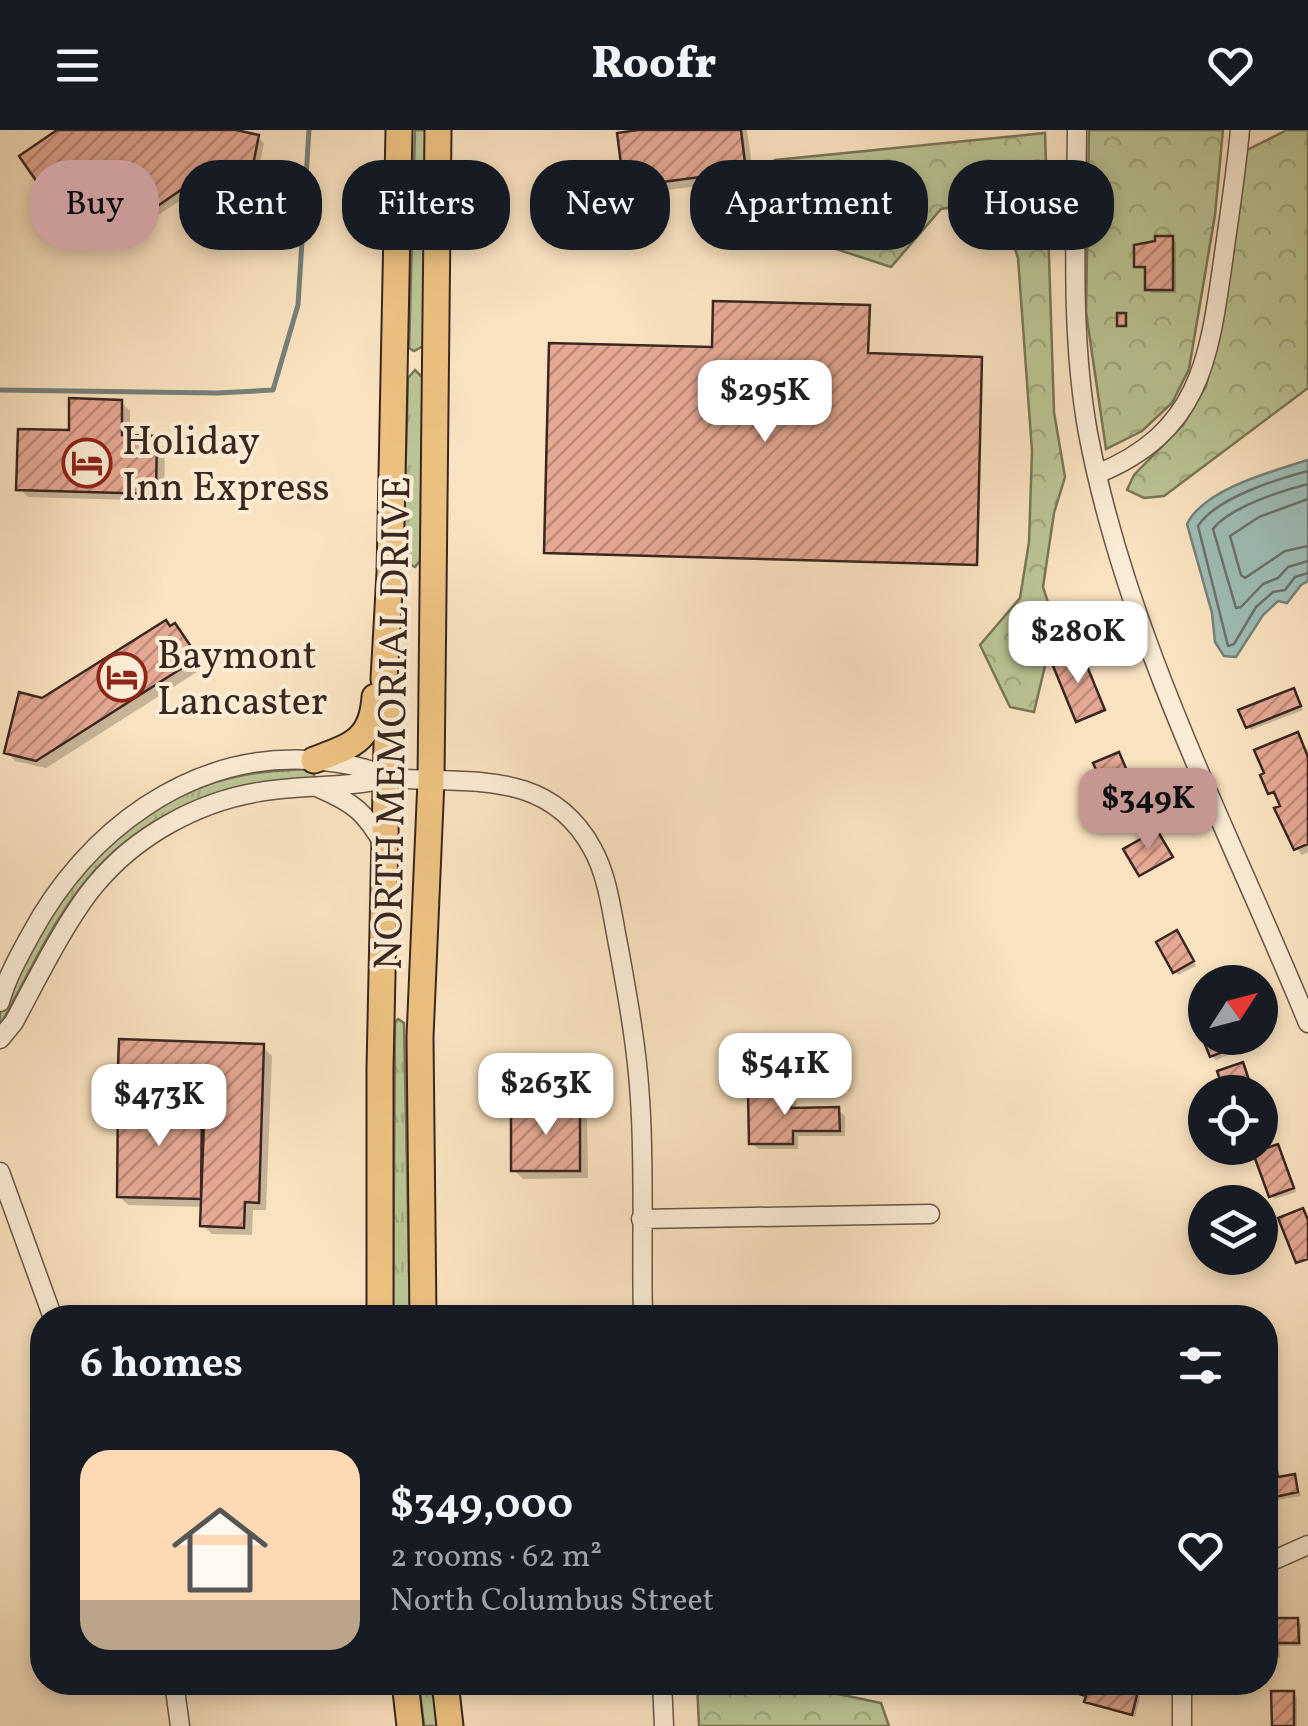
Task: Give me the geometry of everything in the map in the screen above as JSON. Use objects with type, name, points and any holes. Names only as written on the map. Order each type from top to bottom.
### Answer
[{"type":"main road","name":"NORTH MEMORIAL DRIVE","points":[[380,1305],[380,1068],[388,698],[384,679],[390,573],[399,130]]},
{"type":"main road","name":"NORTH MEMORIAL DRIVE","points":[[423,1305],[420,1036],[431,780],[438,130]]},
{"type":"main road","points":[[436,306],[451,236],[454,130]]},
{"type":"main road","name":"NORTH MEMORIAL DRIVE","points":[[314,760],[363,736],[370,726],[384,679]]},
{"type":"main road","points":[[406,1695],[410,1726]]},
{"type":"main road","points":[[446,1695],[450,1726]]},
{"type":"street","points":[[1077,130],[1080,373],[1097,474],[1125,572],[1158,663],[1308,1023]]},
{"type":"street","points":[[1097,474],[1122,464],[1159,436],[1190,398],[1201,377],[1216,308],[1240,130]]},
{"type":"street","points":[[0,1002],[2,985],[58,888],[129,814],[189,782],[253,764],[314,760],[363,768],[387,778]]},
{"type":"street","points":[[0,1053],[89,894],[138,844],[173,822],[234,797],[285,788],[366,784],[387,778],[486,780],[533,794],[554,804],[591,846],[604,876],[612,912],[637,1056],[643,1305]]},
{"type":"street","points":[[319,788],[358,808],[386,848]]},
{"type":"street","points":[[0,1039],[14,1022]]},
{"type":"street","points":[[0,1172],[48,1305]]},
{"type":"street","points":[[642,1218],[930,1214]]},
{"type":"street","points":[[1278,1558],[1308,1545]]},
{"type":"street","points":[[176,1695],[180,1726]]},
{"type":"street","points":[[663,1695],[664,1726]]},
{"type":"street","points":[[1182,1695],[1182,1726]]},
{"type":"green space","points":[[415,130],[429,130],[428,160],[414,160]]},
{"type":"green space","points":[[1089,130],[1223,130],[1215,215],[1189,369],[1172,403],[1142,431],[1106,449],[1086,312],[1087,250],[1114,250],[1114,160],[1089,160]]},
{"type":"green space","points":[[1287,130],[1308,130],[1308,388],[1164,496],[1144,498],[1127,490],[1134,475],[1183,425],[1206,386],[1216,343],[1243,152]]},
{"type":"green space","points":[[1045,133],[1046,160],[948,160],[948,208],[941,209],[928,224],[928,160],[775,160]]},
{"type":"green space","points":[[412,250],[427,250],[425,345],[414,351],[409,348]]},
{"type":"green space","points":[[839,250],[906,250],[891,267]]},
{"type":"green space","points":[[1015,250],[1049,250],[1054,412],[1065,477],[1054,513],[1043,587],[1055,624],[1034,712],[1010,707],[980,645],[1020,598],[1029,542],[1032,451]]},
{"type":"green space","points":[[415,370],[423,378],[420,561],[415,567],[411,565],[404,528],[408,378]]},
{"type":"green space","points":[[314,769],[314,778],[254,785],[197,801],[144,828],[120,846],[69,903],[0,1025],[0,1008],[52,915],[76,881],[113,842],[157,809],[205,786],[251,774]]},
{"type":"green space","points":[[398,1019],[404,1023],[410,1305],[393,1305]]},
{"type":"green space","points":[[420,1695],[437,1695],[441,1726],[424,1726]]},
{"type":"green space","points":[[698,1695],[843,1695],[881,1703],[889,1726],[699,1726]]},
{"type":"water","points":[[1308,460],[1308,581],[1287,603],[1278,601],[1263,615],[1236,657],[1224,656],[1215,642],[1212,613],[1187,524],[1208,501],[1224,491]]},
{"type":"building","points":[[57,130],[236,130],[259,135],[254,160],[179,160],[179,191],[159,205],[159,160],[30,160],[30,172],[19,156]]},
{"type":"building","points":[[741,130],[745,160],[690,160],[690,178],[670,181],[670,160],[620,160],[617,133]]},
{"type":"building","points":[[1155,236],[1173,236],[1173,290],[1145,290],[1145,267],[1134,267],[1134,245],[1155,241]]},
{"type":"building","points":[[713,301],[870,305],[868,353],[982,357],[977,565],[544,553],[549,343],[712,347]]},
{"type":"building","points":[[1117,313],[1126,313],[1126,326],[1117,326]]},
{"type":"building","name":"Holiday Inn Express","points":[[69,398],[122,400],[122,435],[157,436],[156,494],[16,490],[18,429],[69,430]]},
{"type":"building","name":"Baymont Lancaster","points":[[166,620],[170,626],[175,623],[194,651],[189,654],[193,661],[36,761],[4,753],[19,692],[42,698]]},
{"type":"building","points":[[1080,649],[1105,710],[1076,722],[1051,661]]},
{"type":"building","points":[[1294,688],[1301,706],[1246,728],[1238,710]]},
{"type":"building","points":[[1298,732],[1308,757],[1308,844],[1294,850],[1274,808],[1280,806],[1274,792],[1268,794],[1260,775],[1264,773],[1254,750]]},
{"type":"building","points":[[1119,752],[1139,799],[1114,810],[1093,763]]},
{"type":"building","points":[[1157,830],[1173,857],[1139,876],[1123,849]]},
{"type":"building","points":[[1177,930],[1194,961],[1173,973],[1156,942]]},
{"type":"building","points":[[119,1039],[264,1044],[259,1203],[245,1202],[244,1228],[200,1226],[205,1098],[117,1095]]},
{"type":"building","points":[[1243,1062],[1247,1075],[1218,1075],[1217,1071]]},
{"type":"building","points":[[748,1091],[791,1091],[791,1108],[839,1107],[840,1131],[793,1131],[793,1144],[749,1144]]},
{"type":"building","points":[[118,1098],[202,1100],[201,1199],[117,1197]]},
{"type":"building","points":[[511,1106],[580,1106],[580,1171],[511,1171]]},
{"type":"building","points":[[1278,1144],[1294,1188],[1278,1194],[1278,1185],[1265,1185],[1257,1165],[1278,1165]]},
{"type":"building","points":[[1303,1208],[1308,1220],[1308,1259],[1296,1263],[1278,1218]]},
{"type":"building","points":[[1295,1474],[1298,1492],[1278,1496],[1278,1477]]},
{"type":"building","points":[[1278,1618],[1298,1618],[1299,1643],[1278,1643]]},
{"type":"building","points":[[1294,1691],[1294,1726],[1272,1726],[1271,1695]]},
{"type":"building","points":[[1083,1695],[1137,1695],[1132,1715],[1084,1702],[1086,1696]]},
{"type":"waterway","points":[[0,390],[217,393],[273,390],[298,305],[309,130]]},
{"type":"place","name":"Holiday Inn Express","points":[[87,463]]},
{"type":"place","name":"Baymont Lancaster","points":[[122,677]]}]
